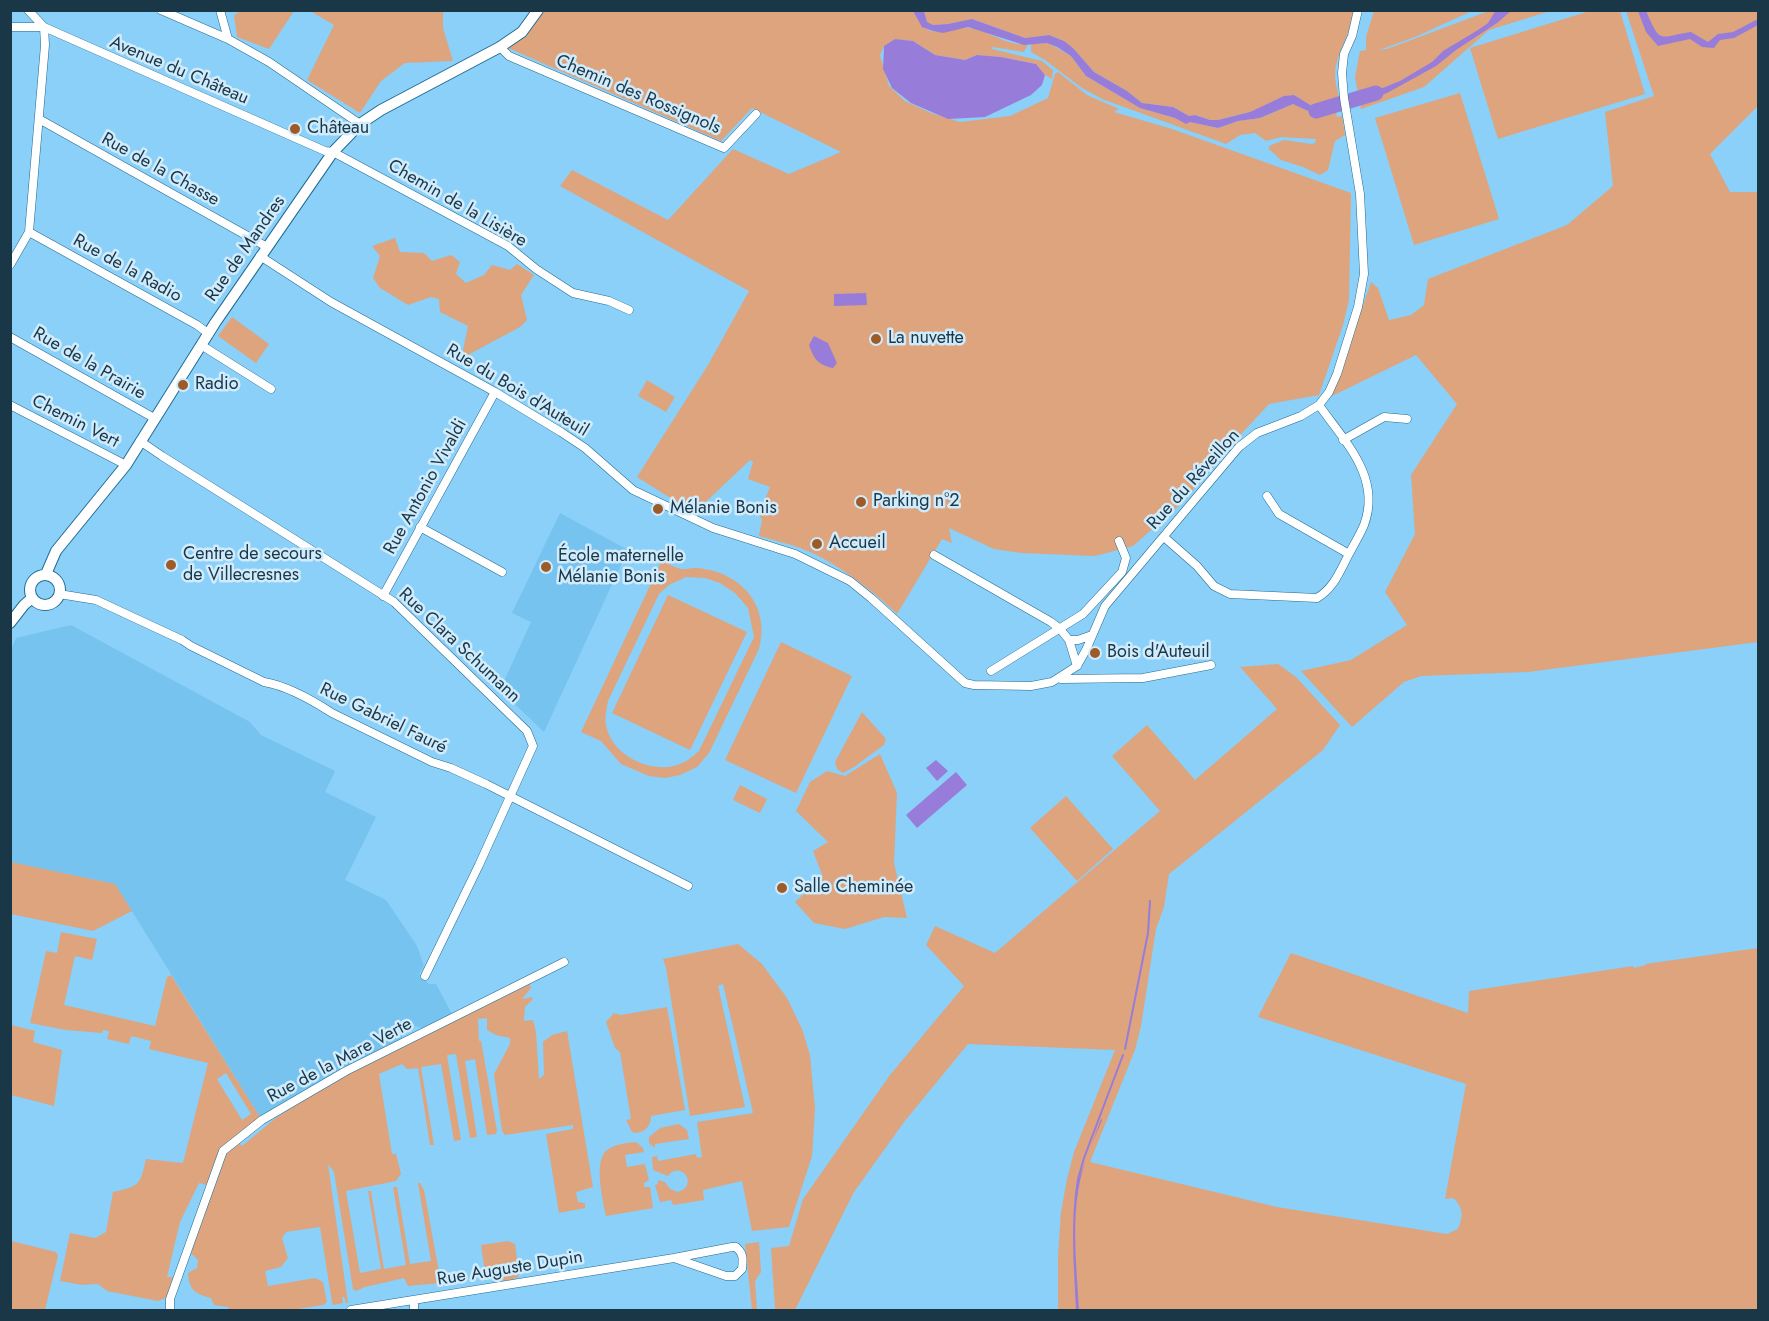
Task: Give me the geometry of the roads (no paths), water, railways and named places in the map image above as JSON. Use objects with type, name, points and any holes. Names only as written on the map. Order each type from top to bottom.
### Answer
[{"type":"street","points":[[10,265],[29,232],[45,45],[44,27],[28,10]]},
{"type":"street","points":[[161,10],[228,39],[269,62],[360,124]]},
{"type":"street","points":[[220,10],[228,39]]},
{"type":"street","name":"Rue de Mandres","points":[[46,574],[56,551],[126,465],[208,334],[333,152],[360,124],[381,110],[500,47],[522,32],[538,10]]},
{"type":"street","points":[[1164,537],[1197,566],[1214,586],[1230,594],[1317,598],[1328,592],[1332,586],[1364,524],[1369,505],[1368,484],[1362,467],[1319,405],[1329,392],[1337,374],[1358,307],[1364,274],[1360,194],[1344,99],[1342,73],[1344,54],[1352,36],[1358,10]]},
{"type":"street","name":"Avenue du Château","points":[[10,27],[44,27],[325,151],[333,152]]},
{"type":"street","name":"Chemin des Rossignols","points":[[500,47],[509,56],[724,148],[756,114]]},
{"type":"street","name":"Rue de la Chasse","points":[[39,119],[263,252]]},
{"type":"street","name":"Chemin de la Lisière","points":[[333,152],[508,246],[536,269],[573,293],[609,300],[629,310]]},
{"type":"street","name":"Rue de la Radio","points":[[29,232],[208,334]]},
{"type":"street","name":"Rue du Bois d'Auteuil","points":[[263,252],[340,307],[495,392],[585,448],[633,490],[713,528],[795,554],[850,581],[965,682]]},
{"type":"street","name":"Rue de la Prairie","points":[[10,337],[154,418]]},
{"type":"street","points":[[201,345],[271,389]]},
{"type":"street","name":"Rue Antonio Vivaldi","points":[[383,596],[495,392]]},
{"type":"street","name":"Chemin Vert","points":[[10,405],[126,465]]},
{"type":"street","name":"Rue du Réveillon","points":[[965,682],[974,685],[1030,686],[1061,679],[1077,666],[1106,606],[1239,447],[1257,433],[1301,416],[1319,405]]},
{"type":"street","points":[[1343,440],[1384,417],[1407,419]]},
{"type":"street","name":"Rue Clara Schumann","points":[[140,441],[394,602],[527,731],[533,746],[425,976]]},
{"type":"street","points":[[1267,496],[1279,514],[1349,554]]},
{"type":"street","points":[[420,527],[502,572]]},
{"type":"street","points":[[991,671],[1083,614],[1122,572],[1126,558],[1119,541]]},
{"type":"street","points":[[934,555],[1051,622],[1069,640],[1077,666]]},
{"type":"street","points":[[46,574],[57,581],[59,594],[55,601],[47,605],[39,604],[32,598],[29,590],[31,582],[38,576],[46,574]]},
{"type":"street","name":"Rue Gabriel Fauré","points":[[59,594],[96,600],[124,612],[264,682],[277,684],[432,762],[451,768],[511,796],[688,885]]},
{"type":"street","points":[[10,623],[32,598]]},
{"type":"street","points":[[1069,640],[1078,640],[1092,635]]},
{"type":"street","points":[[1061,679],[1143,678],[1212,665]]},
{"type":"street","name":"Rue de la Mare Verte","points":[[170,1311],[170,1299],[223,1151],[262,1120],[346,1071],[564,962]]},
{"type":"street","name":"Rue Auguste Dupin","points":[[351,1311],[732,1247],[742,1252],[744,1258],[742,1269],[735,1276],[726,1276],[674,1258]]},
{"type":"street","points":[[414,1300],[414,1311]]},
{"type":"waterway","points":[[1316,111],[1376,93]]},
{"type":"waterway","points":[[1125,1049],[1148,933],[1150,901]]},
{"type":"waterway","points":[[1078,1179],[1123,1055]]},
{"type":"place","name":"Château","points":[[295,129]]},
{"type":"place","name":"La nuvette","points":[[876,339]]},
{"type":"place","name":"Radio","points":[[183,385]]},
{"type":"place","name":"Parking n°2","points":[[861,502]]},
{"type":"place","name":"Mélanie Bonis","points":[[658,509]]},
{"type":"place","name":"Accueil","points":[[817,544]]},
{"type":"place","name":"Centre de secours de Villecresnes","points":[[171,565]]},
{"type":"place","name":"École maternelle Mélanie Bonis","points":[[546,567]]},
{"type":"place","name":"Bois d'Auteuil","points":[[1095,653]]},
{"type":"place","name":"Salle Cheminée","points":[[782,888]]}]
